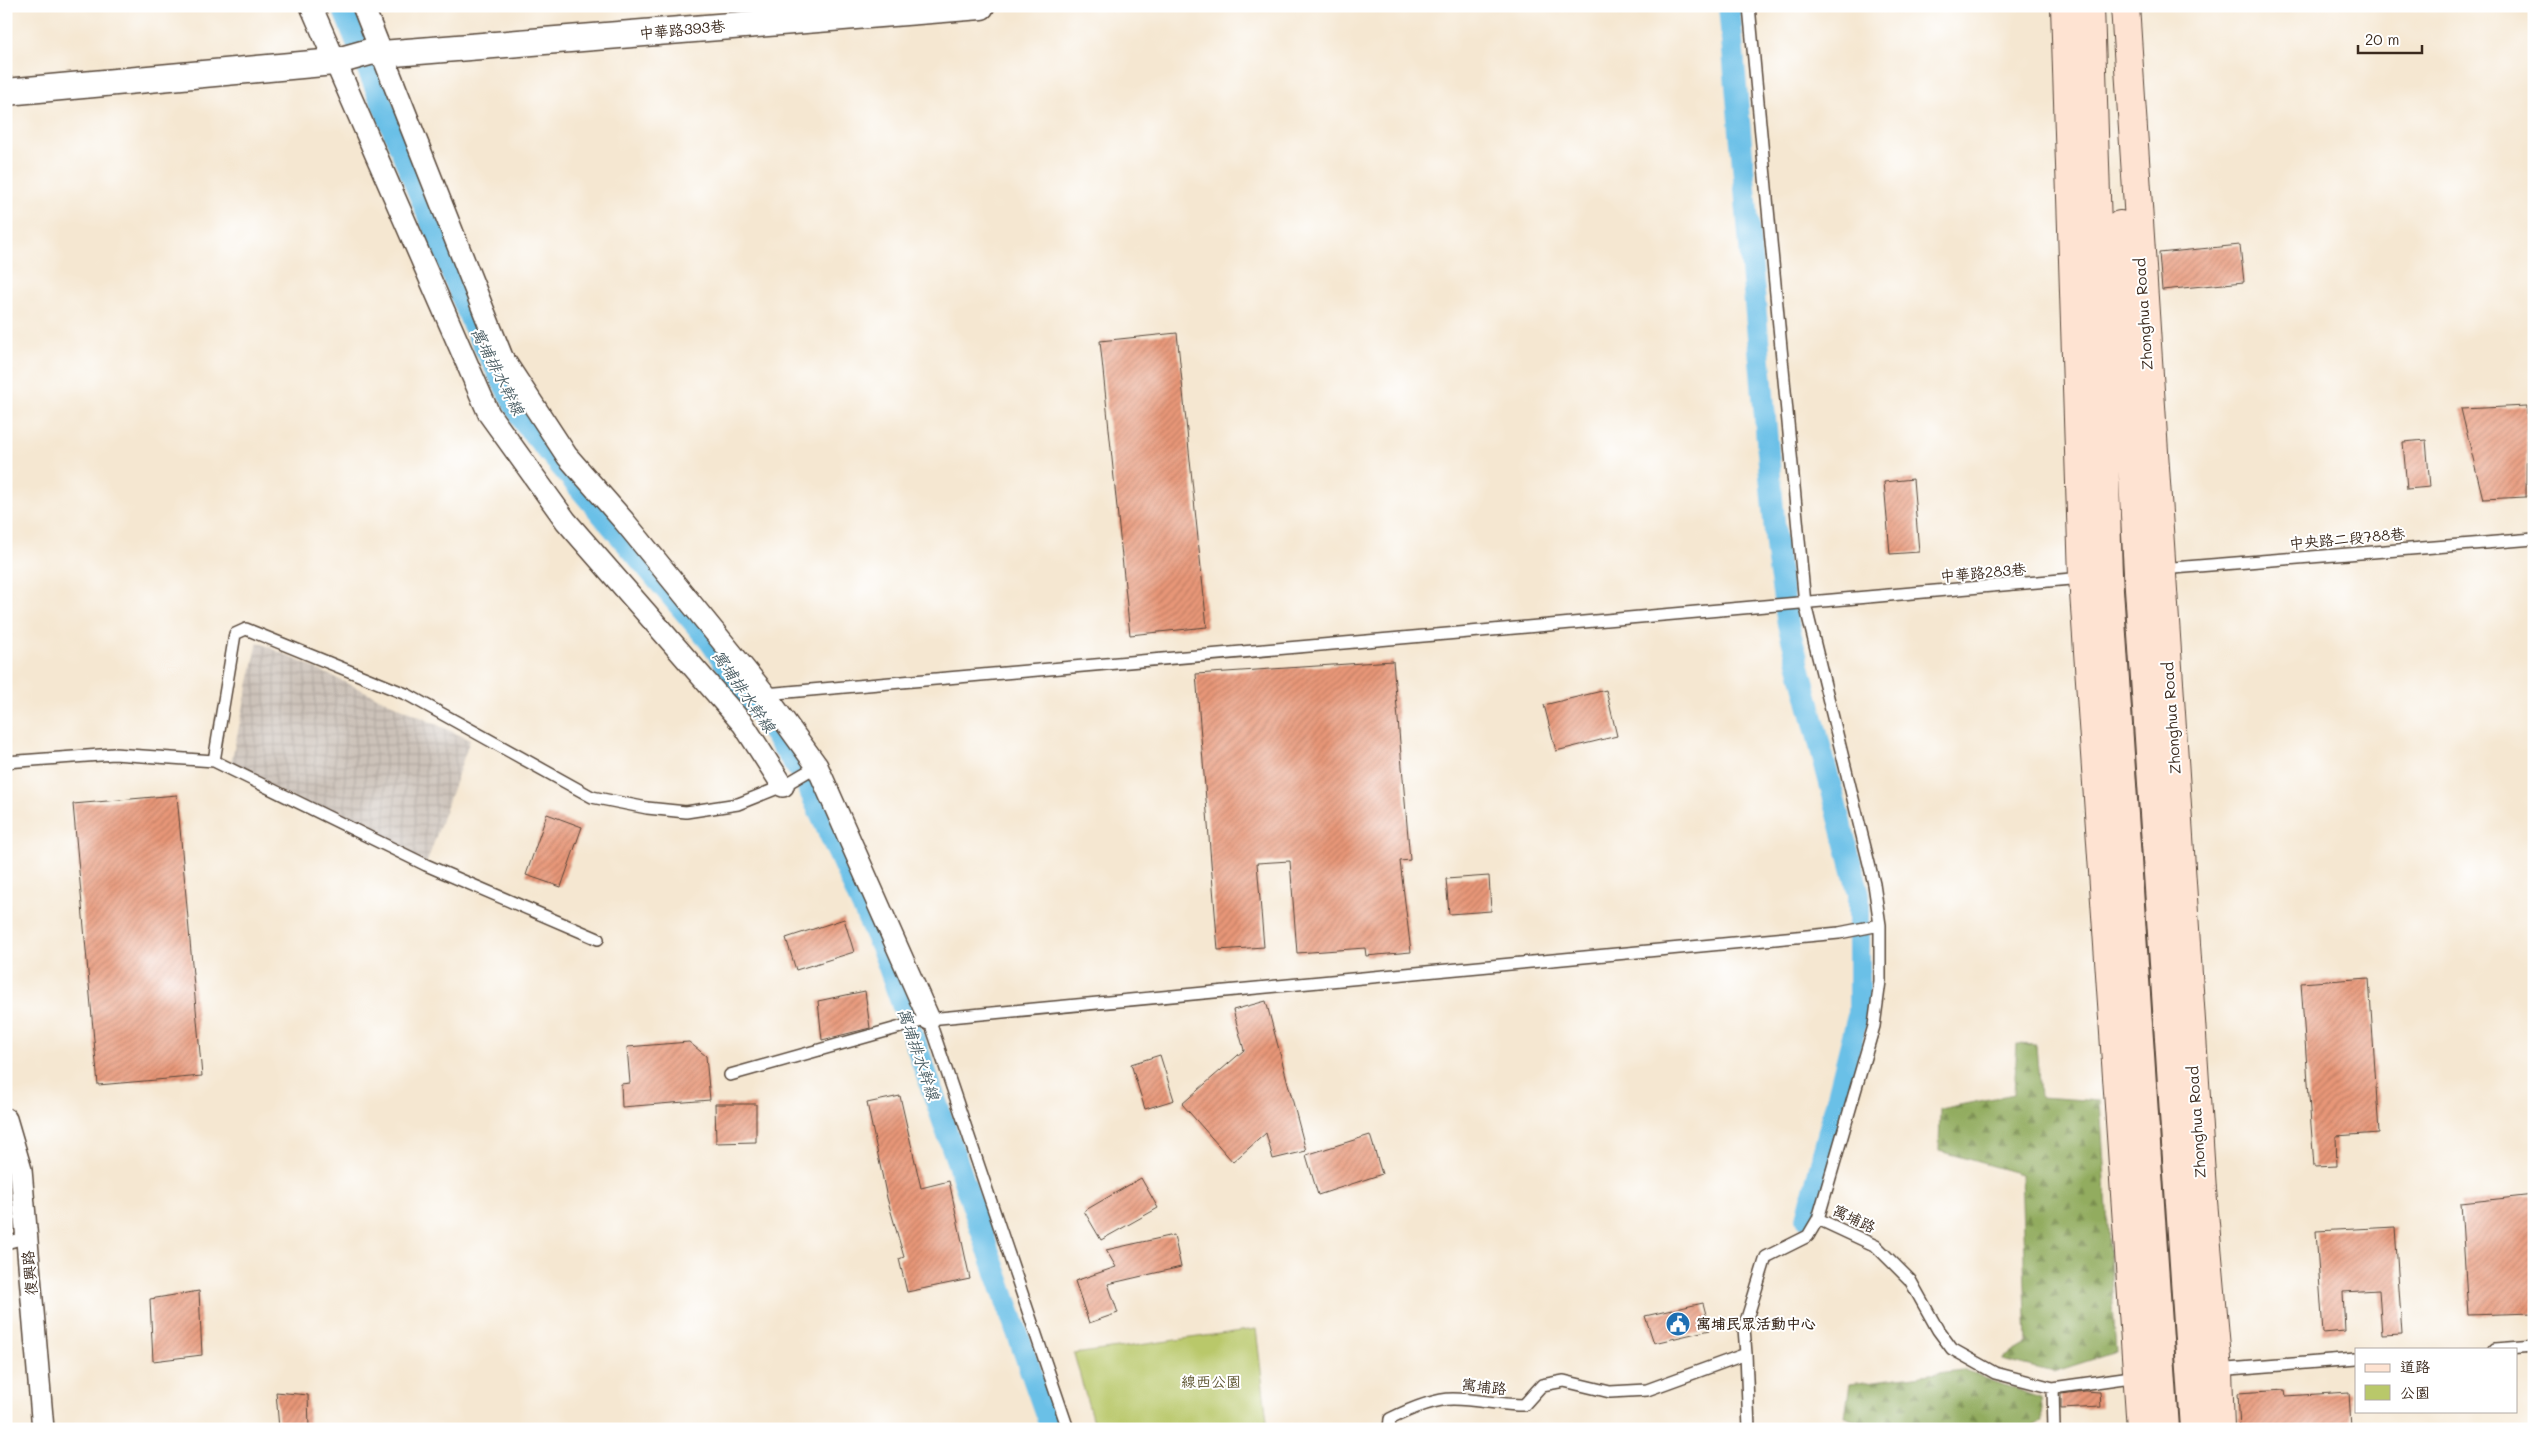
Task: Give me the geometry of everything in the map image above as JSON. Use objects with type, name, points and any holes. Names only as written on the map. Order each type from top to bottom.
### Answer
[{"type":"main road","name":"Zhonghua Road","points":[[2065,6],[2116,574],[2168,1373],[2165,1429]]},
{"type":"main road","name":"Zhonghua Road","points":[[2090,6],[2116,574],[2168,1373],[2194,1429]]},
{"type":"main road","name":"Zhonghua Road","points":[[2109,6],[2116,574],[2202,1190],[2218,1370],[2220,1429]]},
{"type":"main road","name":"Zhonghua Road","points":[[2116,574],[2155,490],[2125,6]]},
{"type":"main road","name":"Zhonghua Road","points":[[2141,1429],[2168,1373]]},
{"type":"street","points":[[311,6],[490,414],[566,521],[742,724],[783,786]]},
{"type":"street","points":[[363,6],[378,52],[502,357],[567,456],[624,521],[765,694],[817,766],[929,1019]]},
{"type":"street","name":"中華路393巷","points":[[6,92],[334,62],[378,52],[981,6]]},
{"type":"street","name":"復興路","points":[[6,1119],[21,1170],[43,1429]]},
{"type":"lane","points":[[1749,6],[1805,604],[1874,884],[1880,925],[1880,981],[1874,1026],[1818,1219]]},
{"type":"lane","name":"中央路二段788巷","points":[[2116,574],[2534,539]]},
{"type":"lane","name":"中華路283巷","points":[[765,694],[1805,604],[2116,574]]},
{"type":"lane","points":[[214,762],[235,634],[246,628],[408,695],[592,797],[647,808],[686,812],[738,804],[783,786],[817,766]]},
{"type":"lane","points":[[6,762],[114,754],[214,762],[426,864],[598,939]]},
{"type":"lane","points":[[730,1076],[929,1019],[1839,933],[1880,925]]},
{"type":"lane","points":[[929,1019],[1068,1429]]},
{"type":"lane","name":"寓埔路","points":[[1389,1429],[1390,1419],[1410,1409],[1452,1398],[1499,1405],[1524,1405],[1542,1385],[1564,1381],[1610,1392],[1647,1390],[1746,1354],[1744,1328],[1766,1257],[1808,1236],[1818,1219],[1876,1246],[1910,1280],[1938,1330],[1952,1350],[1995,1373],[2053,1388],[2168,1373],[2355,1359]]},
{"type":"lane","points":[[6,1243],[28,1237]]},
{"type":"lane","points":[[2508,1348],[2534,1346]]},
{"type":"lane","points":[[1746,1354],[1749,1429]]},
{"type":"lane","points":[[2053,1388],[2054,1429]]},
{"type":"shaded area","points":[[258,642],[470,740],[426,865],[230,767]]},
{"type":"green space","points":[[2017,1044],[2036,1045],[2040,1097],[2100,1101],[2116,1352],[2053,1372],[2002,1359],[2027,1344],[2021,1174],[1939,1151],[1940,1109],[2014,1094]]},
{"type":"green space","name":"線西公園","points":[[1256,1329],[1268,1429],[1095,1429],[1074,1354]]},
{"type":"green space","points":[[1962,1370],[2040,1398],[2042,1421],[2029,1429],[1883,1429],[1845,1416],[1850,1384]]},
{"type":"building","points":[[2240,245],[2244,282],[2162,290],[2159,253]]},
{"type":"building","points":[[1177,333],[1207,627],[1130,635],[1100,341]]},
{"type":"building","points":[[2527,406],[2526,497],[2483,499],[2461,409]]},
{"type":"building","points":[[2426,440],[2430,487],[2407,489],[2403,442]]},
{"type":"building","points":[[1913,479],[1919,552],[1890,554],[1884,482]]},
{"type":"building","points":[[1393,661],[1410,860],[1400,861],[1411,952],[1366,956],[1365,948],[1297,953],[1290,861],[1257,863],[1264,947],[1218,950],[1196,674]]},
{"type":"building","points":[[1606,690],[1617,736],[1556,751],[1544,705]]},
{"type":"building","points":[[177,795],[202,1076],[98,1085],[73,804]]},
{"type":"building","points":[[547,814],[582,827],[561,887],[526,875]]},
{"type":"building","points":[[1489,876],[1491,911],[1449,914],[1446,879]]},
{"type":"building","points":[[844,919],[854,952],[796,970],[786,938]]},
{"type":"building","points":[[2369,978],[2379,1133],[2336,1136],[2337,1166],[2314,1167],[2301,983]]},
{"type":"building","points":[[865,991],[870,1028],[822,1040],[818,1001]]},
{"type":"building","points":[[1266,1001],[1306,1151],[1273,1159],[1266,1133],[1233,1162],[1182,1104],[1244,1050],[1233,1010]]},
{"type":"building","points":[[689,1042],[706,1056],[710,1100],[622,1107],[621,1084],[630,1083],[627,1047]]},
{"type":"building","points":[[1160,1055],[1174,1100],[1145,1109],[1131,1064]]},
{"type":"building","points":[[900,1096],[921,1188],[949,1181],[970,1279],[907,1292],[899,1259],[904,1257],[887,1198],[867,1103]]},
{"type":"building","points":[[715,1104],[756,1104],[756,1142],[716,1143]]},
{"type":"building","points":[[1370,1135],[1382,1174],[1318,1195],[1306,1155]]},
{"type":"building","points":[[1141,1178],[1158,1208],[1101,1240],[1084,1211]]},
{"type":"building","points":[[2534,1195],[2534,1313],[2468,1315],[2461,1203]]},
{"type":"building","points":[[2395,1227],[2402,1334],[2382,1335],[2379,1290],[2343,1292],[2345,1331],[2323,1333],[2316,1231]]},
{"type":"building","points":[[1174,1235],[1181,1267],[1108,1284],[1118,1313],[1089,1323],[1075,1281],[1116,1267],[1106,1250]]},
{"type":"building","points":[[199,1291],[202,1355],[153,1361],[150,1299]]},
{"type":"building","name":"寓埔民眾活動中心","points":[[1703,1303],[1710,1330],[1654,1343],[1645,1316]]},
{"type":"building","points":[[2285,1390],[2286,1396],[2349,1392],[2351,1429],[2240,1429],[2238,1393]]},
{"type":"building","points":[[2085,1391],[2100,1392],[2101,1407],[2061,1409],[2061,1394]]},
{"type":"building","points":[[276,1392],[308,1395],[309,1429],[279,1429]]},
{"type":"waterway","name":"寓埔排水幹線","points":[[342,6],[473,325],[524,423],[711,643],[803,776],[885,956],[1051,1429]]},
{"type":"waterway","points":[[1729,6],[1777,555],[1788,624],[1859,894],[1859,1012],[1807,1218]]},
{"type":"place","name":"寓埔民眾活動中心","points":[[1678,1324]]}]
